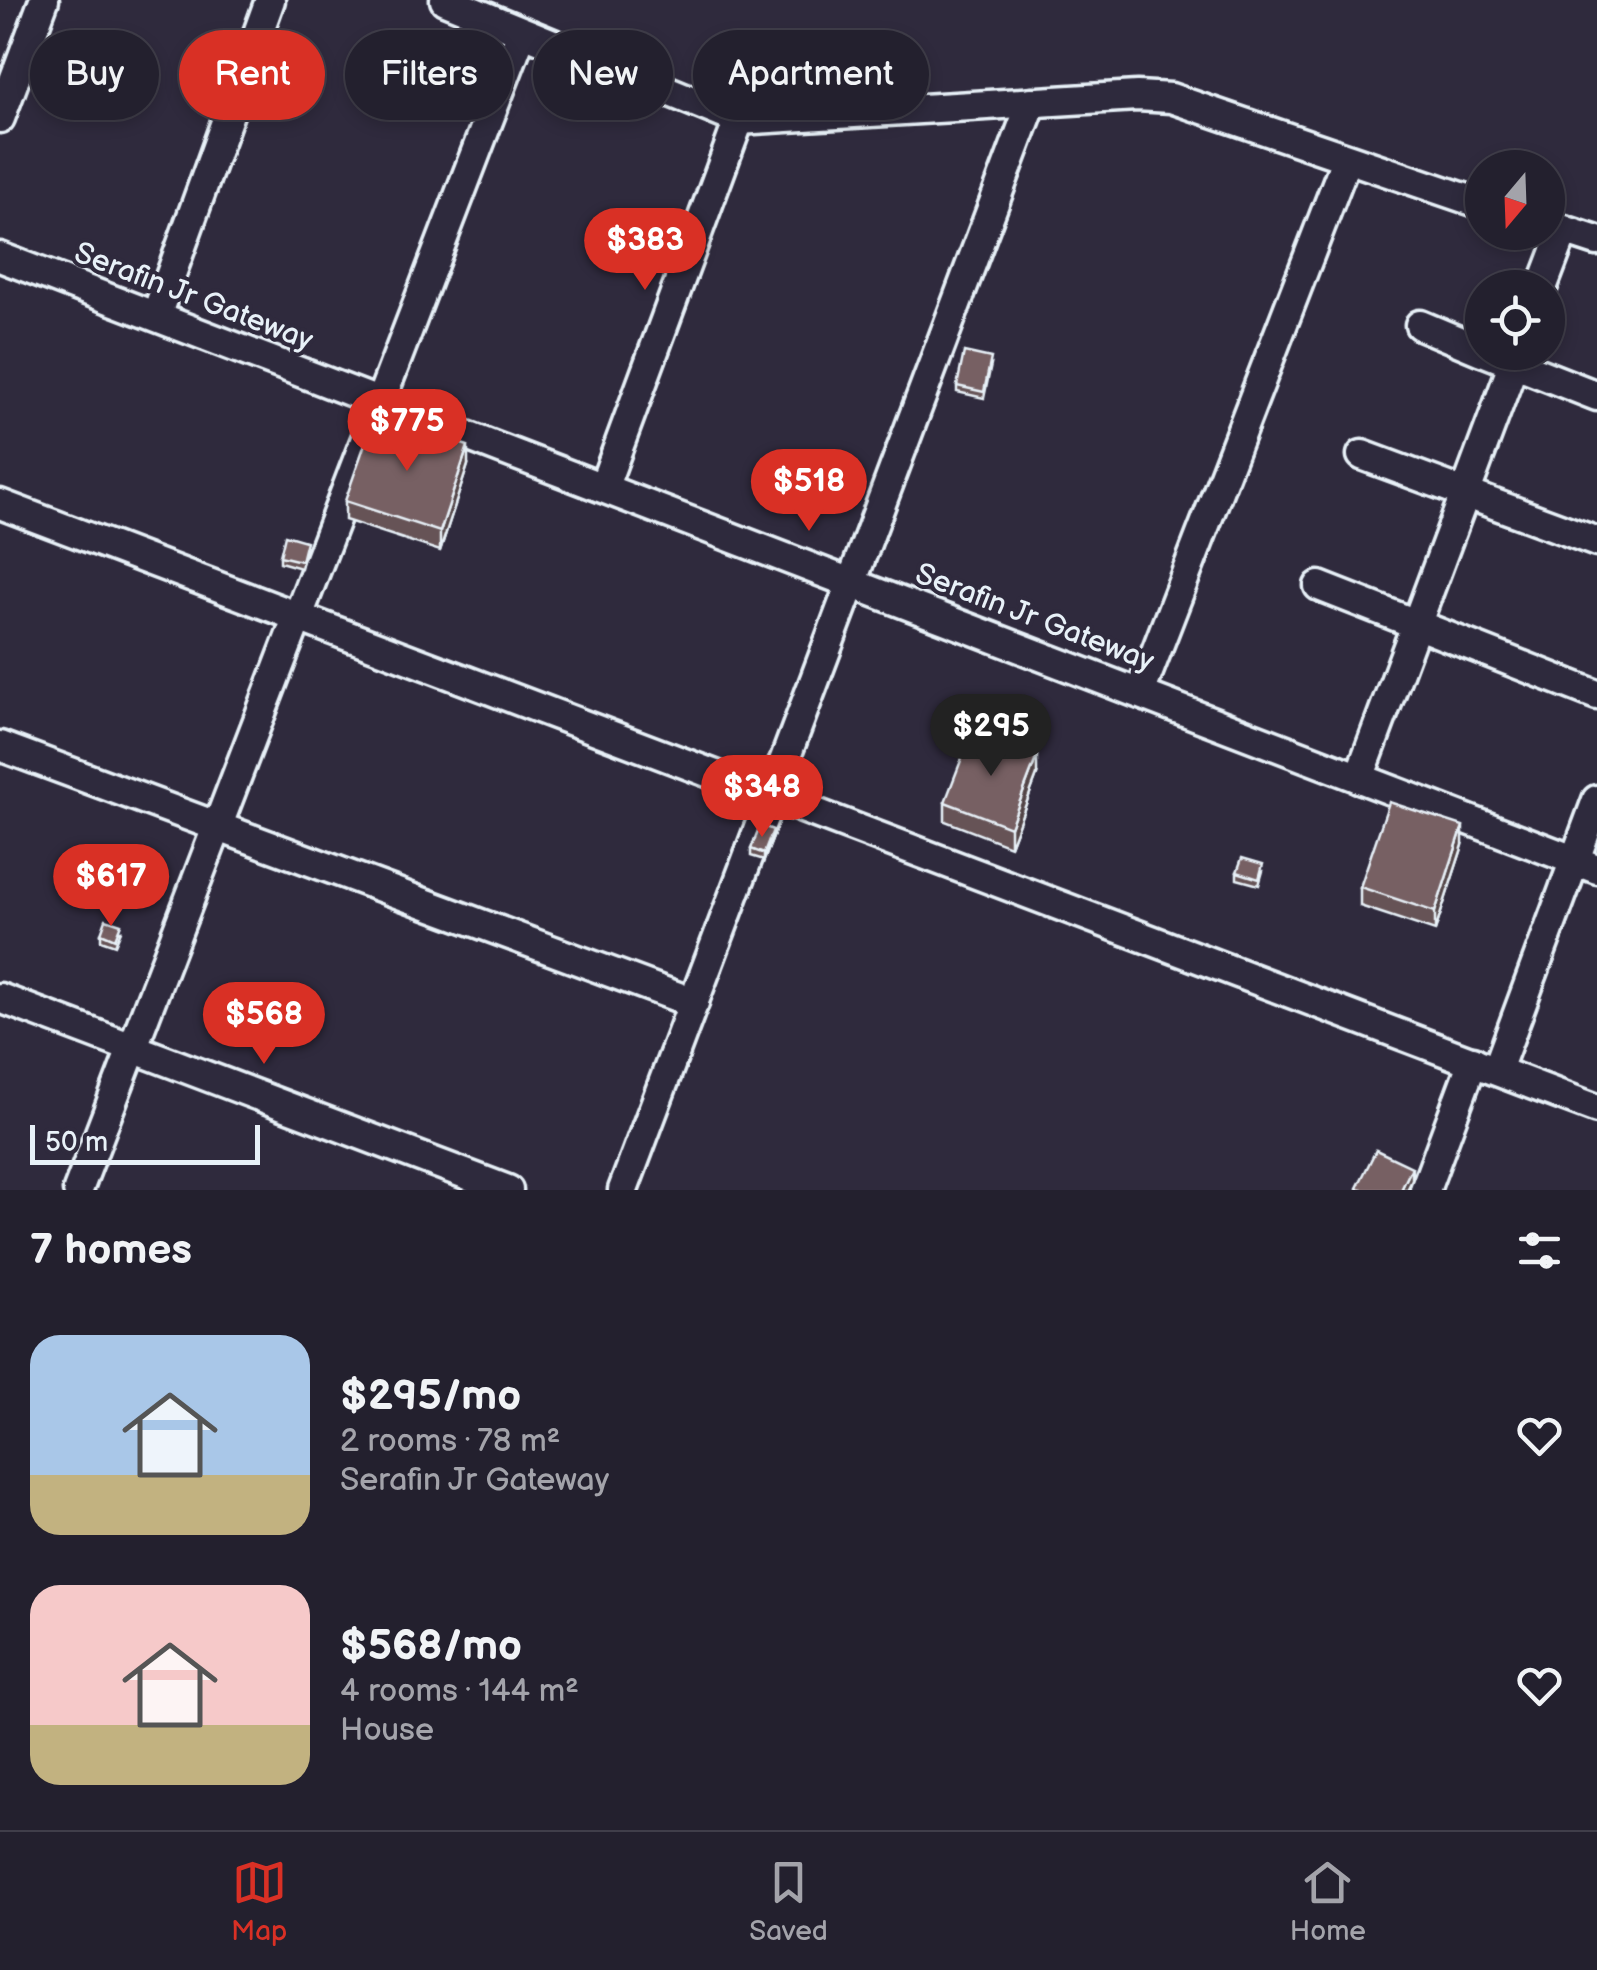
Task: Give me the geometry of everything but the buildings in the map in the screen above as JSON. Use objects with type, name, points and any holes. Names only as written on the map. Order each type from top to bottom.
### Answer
[{"type":"street","points":[[0,118],[44,0]]},
{"type":"street","points":[[156,316],[270,0]]},
{"type":"street","points":[[445,0],[693,101]]},
{"type":"street","points":[[78,1190],[522,32]]},
{"type":"street","points":[[929,108],[1171,98],[1465,198]]},
{"type":"street","points":[[624,1190],[1032,102]]},
{"type":"street","points":[[604,486],[740,120]]},
{"type":"street","points":[[1140,693],[1346,160]]},
{"type":"street","points":[[1565,230],[1597,240]]},
{"type":"street","name":"Serafin Jr Gateway","points":[[0,257],[1585,865]]},
{"type":"street","points":[[1420,325],[1465,344]]},
{"type":"street","points":[[1359,778],[1512,370]]},
{"type":"street","points":[[1540,370],[1597,396]]},
{"type":"street","points":[[1362,455],[1597,542]]},
{"type":"street","points":[[0,504],[1597,1109]]},
{"type":"street","points":[[1318,586],[1597,695]]},
{"type":"street","points":[[0,746],[694,1003]]},
{"type":"street","points":[[1425,1190],[1585,865],[1597,800]]},
{"type":"street","points":[[0,998],[508,1190]]}]
